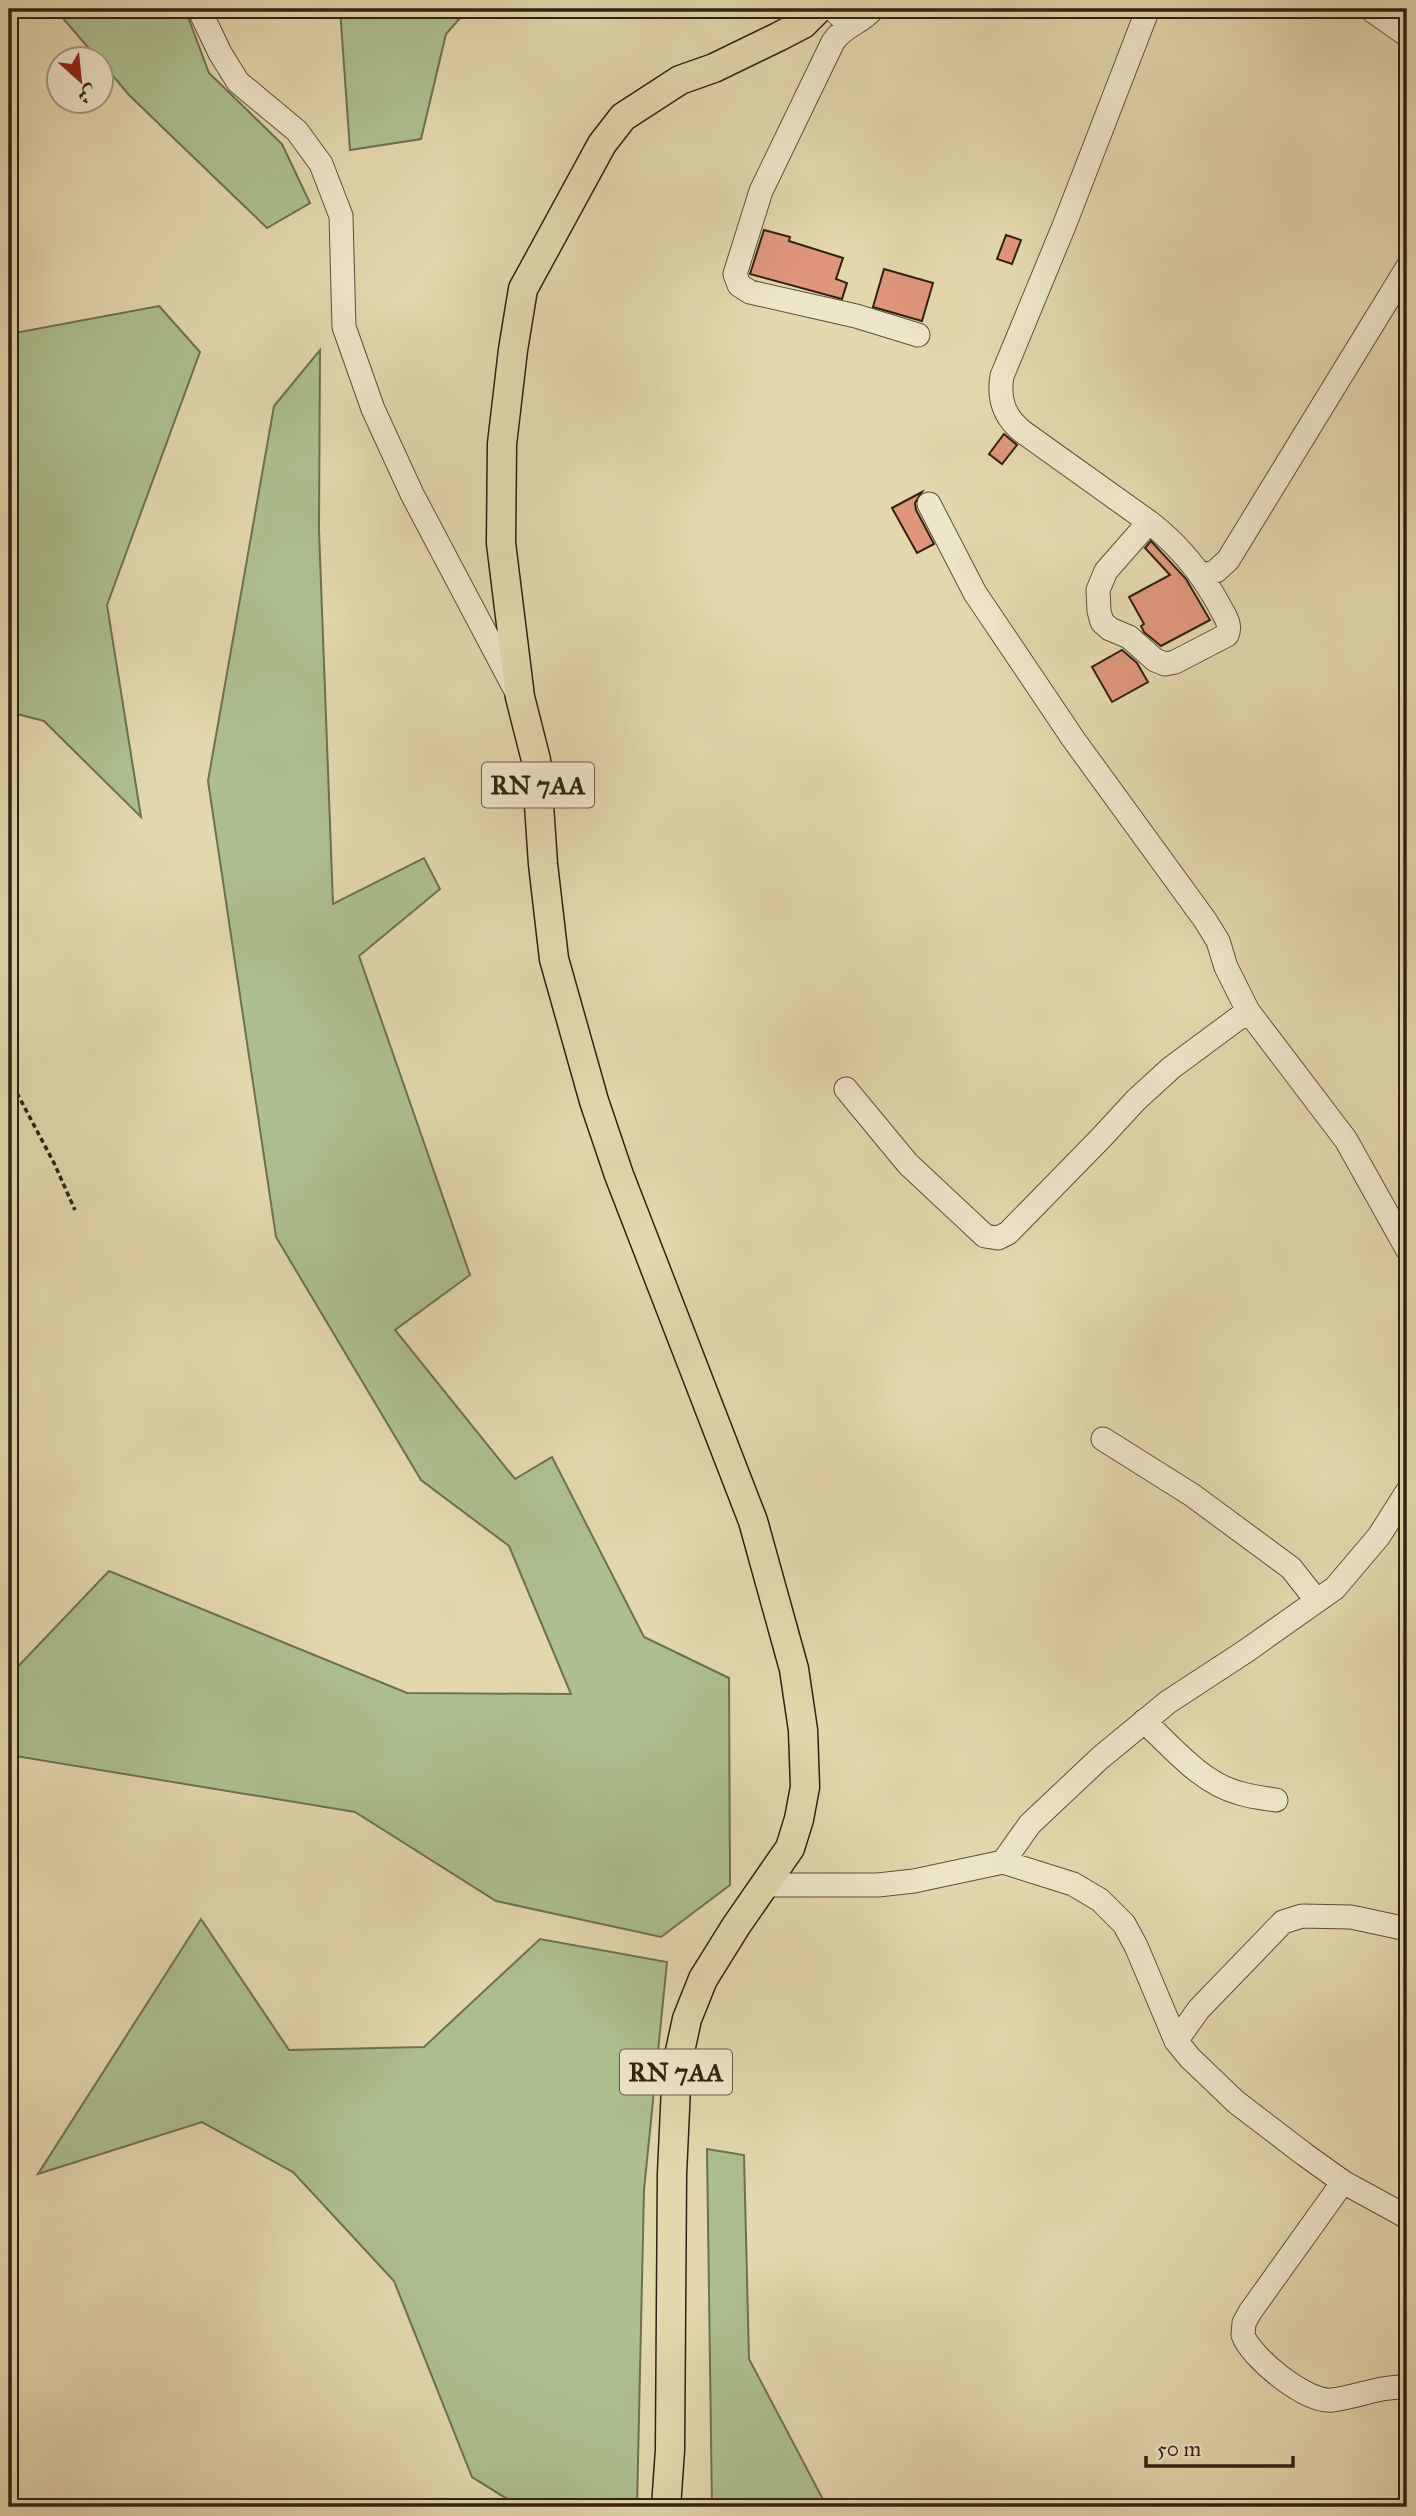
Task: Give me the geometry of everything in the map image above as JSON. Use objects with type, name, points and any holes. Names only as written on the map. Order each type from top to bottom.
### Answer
[{"type":"main road","name":"RN 7AA","points":[[666,2507],[670,2450],[672,2174],[677,2065],[687,2019],[703,1979],[790,1848],[805,1787],[803,1730],[794,1669],[754,1521],[619,1175],[590,1088],[554,958],[536,760],[520,697],[501,543],[502,444],[523,289],[602,144],[623,117],[680,80],[714,68],[803,24],[818,9]]},
{"type":"street","points":[[199,9],[220,53],[238,82],[297,131],[321,164],[341,216],[344,327],[373,409],[412,494],[520,697]]},
{"type":"street","points":[[833,9],[849,25]]},
{"type":"street","points":[[873,9],[849,25],[833,43],[761,191],[736,267],[736,280],[750,292],[856,316],[918,335]]},
{"type":"street","points":[[1148,9],[1064,226],[1002,376],[1000,396],[1007,416],[1014,425],[1149,522],[1171,540],[1202,576],[1228,623],[1229,631],[1223,639],[1175,662],[1155,660],[1129,637],[1106,626],[1099,611],[1098,590],[1101,580],[1112,562],[1136,540],[1149,522]]},
{"type":"street","points":[[1370,9],[1407,35]]},
{"type":"street","points":[[1202,576],[1216,570],[1228,560],[1407,268]]},
{"type":"street","points":[[929,504],[975,593],[1074,740],[1212,930],[1248,1011],[1346,1140],[1407,1249]]},
{"type":"street","points":[[846,1089],[908,1164],[929,1185],[985,1236],[998,1238],[1008,1233],[1136,1100],[1171,1068],[1248,1011]]},
{"type":"street","points":[[1103,1439],[1192,1495],[1291,1568],[1317,1601]]},
{"type":"street","points":[[1003,1862],[1030,1824],[1144,1721],[1335,1588],[1370,1546],[1403,1502],[1407,1492]]},
{"type":"street","points":[[1144,1721],[1196,1770],[1213,1782],[1237,1793],[1276,1800]]},
{"type":"street","points":[[765,1885],[878,1885],[914,1881],[1003,1862],[1073,1884],[1113,1911],[1124,1924],[1176,2041],[1190,2058],[1236,2102],[1343,2182],[1407,2217]]},
{"type":"street","points":[[1176,2041],[1199,2009],[1283,1922],[1302,1916],[1352,1917],[1407,1929]]},
{"type":"street","points":[[1343,2182],[1250,2312],[1244,2323],[1243,2335],[1262,2363],[1311,2396],[1322,2400],[1334,2400],[1388,2386],[1407,2387]]},
{"type":"path","points":[[9,1078],[54,1163],[75,1210]]},
{"type":"green space","points":[[55,9],[185,9],[209,73],[282,144],[310,203],[267,228],[116,80],[116,46],[87,46]]},
{"type":"green space","points":[[340,9],[468,9],[446,34],[421,139],[350,150]]},
{"type":"green space","points":[[159,306],[200,352],[107,605],[141,817],[44,721],[9,712],[9,334]]},
{"type":"green space","points":[[320,350],[319,530],[333,904],[424,858],[440,889],[359,956],[470,1275],[395,1330],[515,1479],[552,1457],[644,1637],[729,1678],[730,1885],[661,1937],[496,1901],[355,1812],[9,1755],[9,1676],[109,1571],[407,1693],[571,1694],[509,1546],[421,1480],[276,1237],[208,781],[274,406]]},
{"type":"green space","points":[[201,1919],[289,2050],[424,2047],[540,1939],[667,1962],[644,2190],[637,2507],[520,2507],[472,2477],[394,2281],[293,2172],[202,2122],[38,2174]]},
{"type":"green space","points":[[707,2149],[744,2155],[749,2359],[827,2507],[712,2507]]},
{"type":"building","points":[[764,230],[843,258],[836,279],[847,283],[842,299],[750,274]]},
{"type":"building","points":[[1006,235],[1021,240],[1012,264],[997,259]]},
{"type":"building","points":[[884,269],[933,283],[922,321],[873,307]]},
{"type":"building","points":[[1004,434],[1017,445],[1002,464],[989,454]]},
{"type":"building","points":[[922,492],[915,503],[916,510],[934,544],[917,553],[892,508]]},
{"type":"building","points":[[1151,541],[1186,579],[1210,620],[1161,646],[1144,632],[1141,626],[1144,624],[1129,597],[1170,575],[1145,548]]},
{"type":"building","points":[[1122,650],[1137,663],[1148,682],[1112,702],[1092,667]]}]
